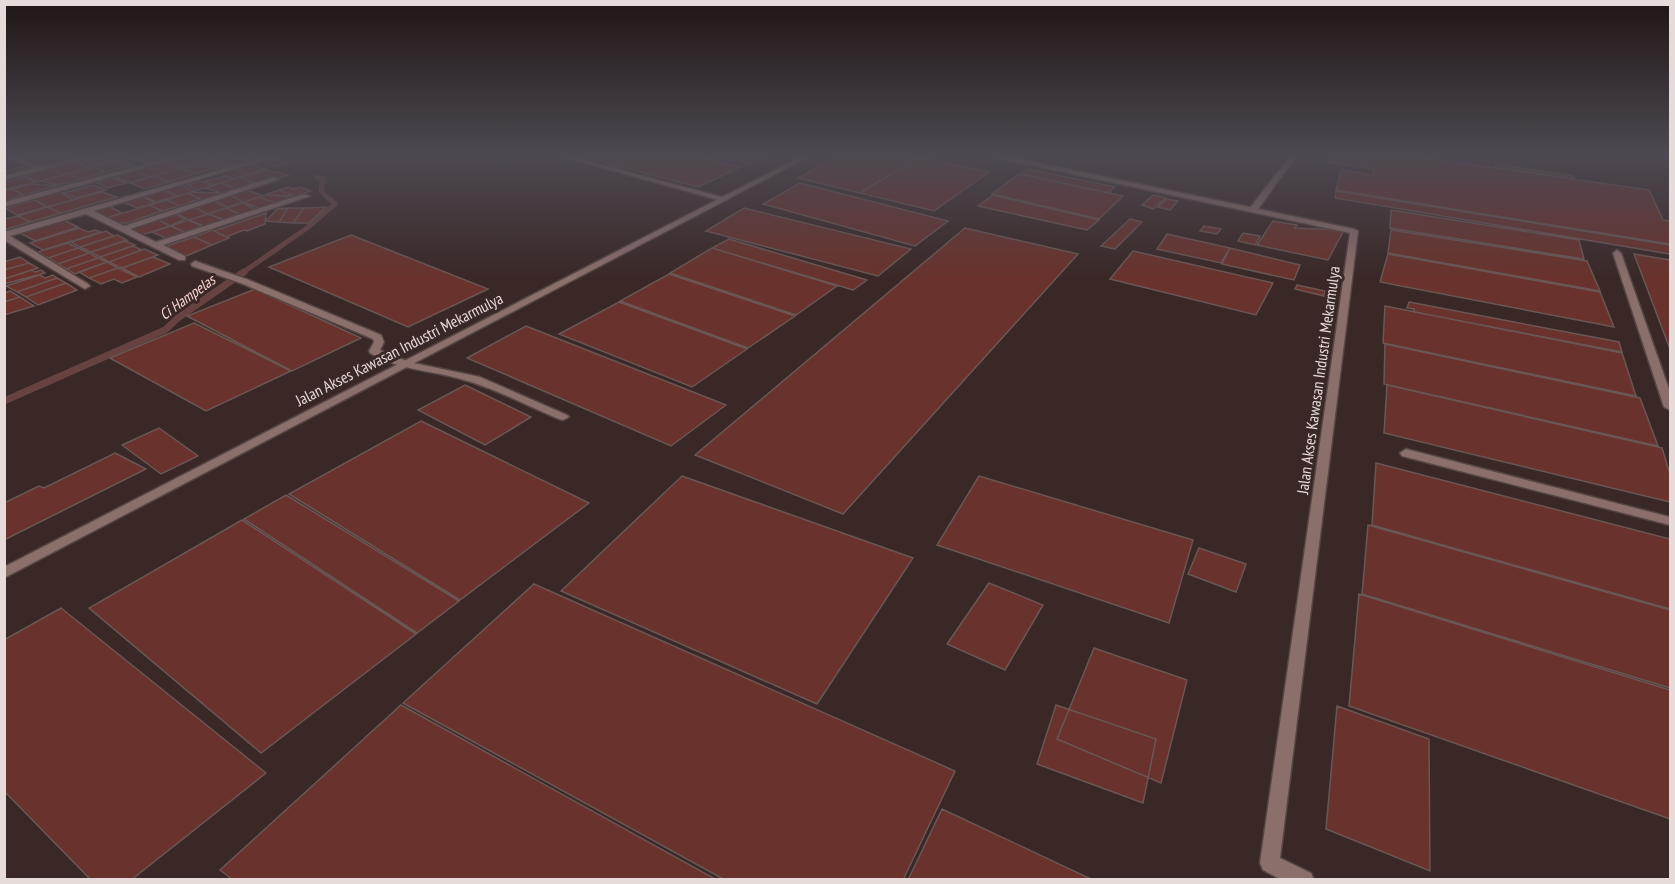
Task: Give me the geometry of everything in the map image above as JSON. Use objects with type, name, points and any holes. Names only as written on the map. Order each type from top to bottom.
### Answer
[{"type":"street","points":[[4,205],[36,196]]},
{"type":"street","points":[[4,236],[137,196]]},
{"type":"street","points":[[123,229],[223,196]]},
{"type":"street","points":[[156,245],[305,196]]},
{"type":"street","points":[[715,196],[725,199]]},
{"type":"street","name":"Jalan Akses Kawasan Industri Mekarmulya","points":[[4,573],[730,196]]},
{"type":"street","name":"Jalan Akses Kawasan Industri Mekarmulya","points":[[1188,196],[1354,231],[1270,863],[1304,879]]},
{"type":"street","points":[[1253,210],[1263,196]]},
{"type":"street","points":[[87,211],[182,258]]},
{"type":"street","points":[[4,236],[85,286]]},
{"type":"street","points":[[1617,253],[1671,407]]},
{"type":"street","points":[[195,264],[246,282],[377,337],[380,342],[374,351],[387,361],[464,376],[563,417]]},
{"type":"street","points":[[1406,453],[1671,521]]},
{"type":"building","points":[[4,196],[20,196],[4,201]]},
{"type":"building","points":[[44,196],[67,196],[73,200],[47,207],[34,199]]},
{"type":"building","points":[[86,196],[117,197],[61,213],[47,207]]},
{"type":"building","points":[[142,196],[155,203],[137,208],[123,202]]},
{"type":"building","points":[[144,196],[175,196],[156,202]]},
{"type":"building","points":[[178,196],[195,196],[200,199],[180,206],[167,200]]},
{"type":"building","points":[[195,196],[213,196],[203,200]]},
{"type":"building","points":[[232,196],[262,196],[244,202]]},
{"type":"building","points":[[232,196],[244,202],[228,207],[214,201]]},
{"type":"building","points":[[284,196],[294,197],[275,203],[259,197]]},
{"type":"building","points":[[777,196],[852,196],[948,221],[915,246],[763,204]]},
{"type":"building","points":[[873,196],[955,196],[934,211]]},
{"type":"building","points":[[991,196],[998,196],[1099,220],[1087,230],[978,206]]},
{"type":"building","points":[[1002,196],[1123,196],[1099,219]]},
{"type":"building","points":[[1152,196],[1166,198],[1153,209],[1142,205]]},
{"type":"building","points":[[1368,196],[1670,245],[1670,254],[1335,198]]},
{"type":"building","points":[[1375,196],[1652,196],[1663,220],[1670,221],[1670,244]]},
{"type":"building","points":[[259,197],[278,204],[261,209],[244,202]]},
{"type":"building","points":[[1166,199],[1178,201],[1170,210],[1158,207]]},
{"type":"building","points":[[35,200],[47,207],[17,215],[5,208]]},
{"type":"building","points":[[167,200],[180,206],[162,211],[150,205]]},
{"type":"building","points":[[214,201],[228,207],[208,214],[194,207]]},
{"type":"building","points":[[243,203],[257,210],[242,215],[226,208]]},
{"type":"building","points":[[150,205],[162,211],[127,223],[117,223],[106,218]]},
{"type":"building","points":[[109,206],[122,213],[106,218],[93,211]]},
{"type":"building","points":[[47,207],[61,213],[30,222],[18,216]]},
{"type":"building","points":[[194,207],[208,214],[189,220],[176,213]]},
{"type":"building","points":[[326,207],[309,223],[293,223],[304,208]]},
{"type":"building","points":[[226,208],[242,215],[225,220],[208,214]]},
{"type":"building","points":[[288,208],[304,208],[293,223],[279,222]]},
{"type":"building","points":[[288,208],[279,222],[266,221],[277,209]]},
{"type":"building","points":[[744,208],[911,249],[878,276],[706,231]]},
{"type":"building","points":[[1391,210],[1579,240],[1584,259],[1390,228]]},
{"type":"building","points":[[266,213],[265,224],[247,231],[226,237],[214,231]]},
{"type":"building","points":[[176,214],[185,219],[170,226],[159,220]]},
{"type":"building","points":[[208,214],[223,220],[204,226],[189,220]]},
{"type":"building","points":[[18,216],[30,222],[4,230],[4,219]]},
{"type":"building","points":[[157,219],[170,226],[142,235],[128,228]]},
{"type":"building","points":[[1130,219],[1142,222],[1115,249],[1101,246]]},
{"type":"building","points":[[63,220],[78,227],[35,241],[20,233]]},
{"type":"building","points":[[188,220],[202,226],[184,232],[171,226]]},
{"type":"building","points":[[1273,221],[1297,225],[1295,228],[1344,230],[1328,260],[1257,245]]},
{"type":"building","points":[[171,226],[184,232],[166,238],[152,232]]},
{"type":"building","points":[[1204,226],[1221,229],[1217,234],[1200,231]]},
{"type":"building","points":[[79,228],[88,232],[95,230],[101,232],[43,250],[30,243]]},
{"type":"building","points":[[965,228],[1078,254],[843,514],[695,455]]},
{"type":"building","points":[[212,230],[229,238],[212,245],[194,237]]},
{"type":"building","points":[[1391,230],[1587,261],[1600,291],[1388,253]]},
{"type":"building","points":[[106,231],[114,236],[80,247],[71,242]]},
{"type":"building","points":[[1243,233],[1260,236],[1255,245],[1238,241]]},
{"type":"building","points":[[1167,234],[1230,248],[1221,263],[1157,249]]},
{"type":"building","points":[[117,235],[127,240],[91,252],[80,247]]},
{"type":"building","points":[[351,235],[488,289],[408,327],[269,267]]},
{"type":"building","points":[[194,237],[212,245],[184,257],[166,246]]},
{"type":"building","points":[[729,239],[867,280],[853,290],[712,248]]},
{"type":"building","points":[[125,241],[135,245],[100,257],[91,252]]},
{"type":"building","points":[[68,243],[78,248],[48,258],[38,252]]},
{"type":"building","points":[[133,246],[142,250],[109,262],[100,257]]},
{"type":"building","points":[[78,248],[89,253],[58,264],[48,258]]},
{"type":"building","points":[[712,248],[837,286],[796,315],[670,273]]},
{"type":"building","points":[[1230,248],[1300,265],[1294,280],[1222,264]]},
{"type":"building","points":[[144,249],[158,255],[122,268],[109,262]]},
{"type":"building","points":[[1133,251],[1273,283],[1256,315],[1110,279]]},
{"type":"building","points":[[89,253],[98,258],[66,269],[58,264]]},
{"type":"building","points":[[1388,254],[1600,292],[1614,327],[1380,282]]},
{"type":"building","points":[[1634,254],[1670,260],[1670,349]]},
{"type":"building","points":[[20,257],[29,263],[4,270],[4,262]]},
{"type":"building","points":[[153,257],[170,264],[139,277],[122,268]]},
{"type":"building","points":[[98,258],[107,262],[75,274],[66,269]]},
{"type":"building","points":[[107,262],[118,268],[89,278],[79,272]]},
{"type":"building","points":[[29,263],[38,268],[4,279],[4,270]]},
{"type":"building","points":[[118,268],[137,277],[122,283],[114,279],[101,284],[89,278]]},
{"type":"building","points":[[32,270],[35,272],[41,270],[45,273],[4,284],[4,279]]},
{"type":"building","points":[[669,274],[795,316],[748,348],[620,301]]},
{"type":"building","points":[[40,275],[45,278],[53,275],[57,278],[17,292],[6,286]]},
{"type":"building","points":[[57,278],[66,283],[26,297],[17,292]]},
{"type":"building","points":[[66,283],[77,290],[38,305],[26,297]]},
{"type":"building","points":[[1297,285],[1325,291],[1324,296],[1295,289]]},
{"type":"building","points":[[255,289],[361,338],[292,371],[187,316]]},
{"type":"building","points":[[10,291],[20,297],[4,302],[4,293]]},
{"type":"building","points":[[20,297],[34,306],[4,315],[4,302]]},
{"type":"building","points":[[619,302],[747,349],[692,387],[559,334]]},
{"type":"building","points":[[1409,302],[1619,342],[1622,352],[1414,312],[1414,309],[1407,308]]},
{"type":"building","points":[[1385,306],[1622,353],[1636,396],[1383,343]]},
{"type":"building","points":[[194,323],[291,371],[206,411],[110,358]]},
{"type":"building","points":[[526,326],[726,405],[671,446],[467,358]]},
{"type":"building","points":[[1385,344],[1640,398],[1658,446],[1384,384]]},
{"type":"building","points":[[465,385],[531,417],[485,445],[418,410]]},
{"type":"building","points":[[1387,385],[1662,448],[1670,474],[1670,502],[1384,433]]},
{"type":"building","points":[[421,421],[589,503],[460,600],[289,494]]},
{"type":"building","points":[[159,428],[198,456],[161,474],[122,445]]},
{"type":"building","points":[[115,453],[146,469],[4,540],[4,503],[39,486],[44,488]]},
{"type":"building","points":[[1376,463],[1670,539],[1670,609],[1372,525]]},
{"type":"building","points":[[682,476],[913,558],[817,704],[561,591]]},
{"type":"building","points":[[979,476],[1193,540],[1169,623],[937,545]]},
{"type":"building","points":[[286,495],[459,601],[417,633],[244,519]]},
{"type":"building","points":[[242,520],[416,634],[261,753],[89,608]]},
{"type":"building","points":[[1368,525],[1670,610],[1670,688],[1362,594]]},
{"type":"building","points":[[1199,548],[1246,564],[1236,592],[1188,574]]},
{"type":"building","points":[[989,583],[1043,605],[1005,670],[947,644]]},
{"type":"building","points":[[534,584],[955,771],[903,880],[725,880],[403,703]]},
{"type":"building","points":[[1359,594],[1670,690],[1670,819],[1349,706]]},
{"type":"building","points":[[61,608],[266,773],[131,880],[91,880],[4,791],[4,640]]},
{"type":"building","points":[[1094,648],[1187,680],[1161,783],[1057,739]]},
{"type":"building","points":[[401,705],[717,880],[233,880],[220,870]]},
{"type":"building","points":[[1056,705],[1156,739],[1143,803],[1037,764]]},
{"type":"building","points":[[1337,706],[1429,739],[1430,871],[1326,829]]},
{"type":"building","points":[[942,809],[1093,880],[908,880]]},
{"type":"waterway","name":"Ci Hampelas","points":[[242,273],[307,228],[335,204],[327,196]]},
{"type":"waterway","name":"Ci Hampelas","points":[[4,401],[165,330],[179,317],[244,272]]}]
